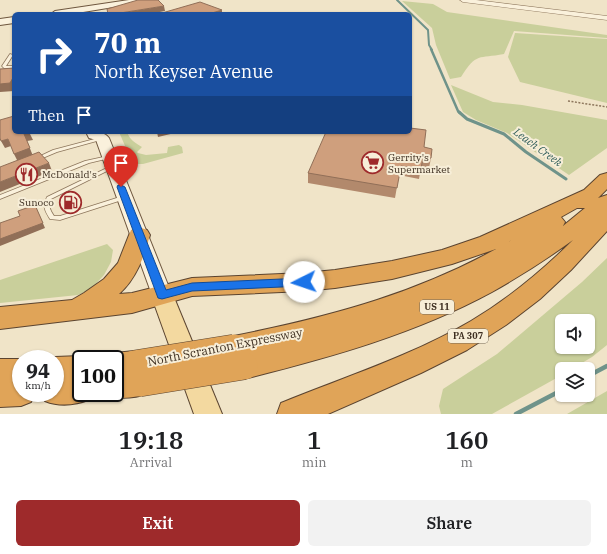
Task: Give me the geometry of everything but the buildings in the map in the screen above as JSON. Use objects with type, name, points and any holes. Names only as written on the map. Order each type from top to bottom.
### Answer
[{"type":"highway","points":[[0,318],[132,303],[192,287],[282,284],[335,279],[420,264],[488,243],[602,192]]},
{"type":"highway","name":"North Scranton Expressway","points":[[126,374],[239,357],[303,352],[355,338],[397,323],[488,284],[539,254],[560,240],[602,192]]},
{"type":"highway","name":"PA 307","points":[[297,413],[418,361],[480,328],[505,312],[552,273],[607,218]]},
{"type":"highway","points":[[71,310],[97,298],[118,281],[132,260],[139,235]]},
{"type":"highway","points":[[0,372],[12,372]]},
{"type":"highway","points":[[0,393],[12,392]]},
{"type":"main road","points":[[64,12],[106,3],[144,0]]},
{"type":"main road","points":[[101,12],[106,3]]},
{"type":"main road","points":[[0,22],[12,20]]},
{"type":"main road","points":[[101,134],[208,414]]},
{"type":"street","points":[[463,0],[483,1],[607,18]]},
{"type":"lane","points":[[12,55],[4,66],[12,67]]},
{"type":"lane","points":[[28,162],[101,134]]},
{"type":"lane","points":[[0,197],[75,167],[111,162]]},
{"type":"lane","points":[[111,162],[49,198],[47,202],[47,209],[52,218],[60,218],[125,197]]},
{"type":"path","points":[[568,101],[607,107]]},
{"type":"green space","points":[[402,1],[433,4],[447,12],[607,35],[607,38],[514,31],[504,54],[479,58],[466,69],[461,77],[450,79],[436,45],[432,28]]},
{"type":"green space","points":[[515,33],[607,39],[607,103],[520,82],[508,57]]},
{"type":"green space","points":[[451,85],[493,102],[522,105],[607,120],[607,148],[569,175],[507,133],[476,120],[463,112]]},
{"type":"green space","points":[[120,134],[128,134],[133,141],[142,147],[137,152],[146,155],[167,153],[168,147],[179,145],[182,147],[183,153],[143,164],[136,164],[132,162]]},
{"type":"green space","points":[[107,244],[113,250],[111,262],[104,275],[91,289],[78,295],[0,303],[0,280]]},
{"type":"green space","points":[[607,258],[607,345],[592,357],[584,362],[555,362],[555,379],[492,414],[441,414],[439,406],[443,389],[497,354],[582,282]]},
{"type":"green space","points":[[607,391],[607,414],[567,414],[588,402],[595,402],[595,398]]},
{"type":"waterway","points":[[397,0],[409,12]]},
{"type":"waterway","points":[[412,15],[428,30],[429,45],[432,50]]},
{"type":"waterway","name":"Leach Creek","points":[[431,49],[459,112]]},
{"type":"waterway","name":"Leach Creek","points":[[459,112],[467,119],[504,134],[526,152],[566,179]]},
{"type":"waterway","name":"Leach Creek","points":[[595,372],[607,366]]},
{"type":"waterway","name":"Leach Creek","points":[[516,414],[555,394]]},
{"type":"place","name":"Gerrity's Supermarket","points":[[373,163]]},
{"type":"place","name":"McDonald's","points":[[26,174]]},
{"type":"place","name":"Sunoco","points":[[70,202]]},
{"type":"route","points":[[121,187],[162,295],[192,287],[304,282]]}]
